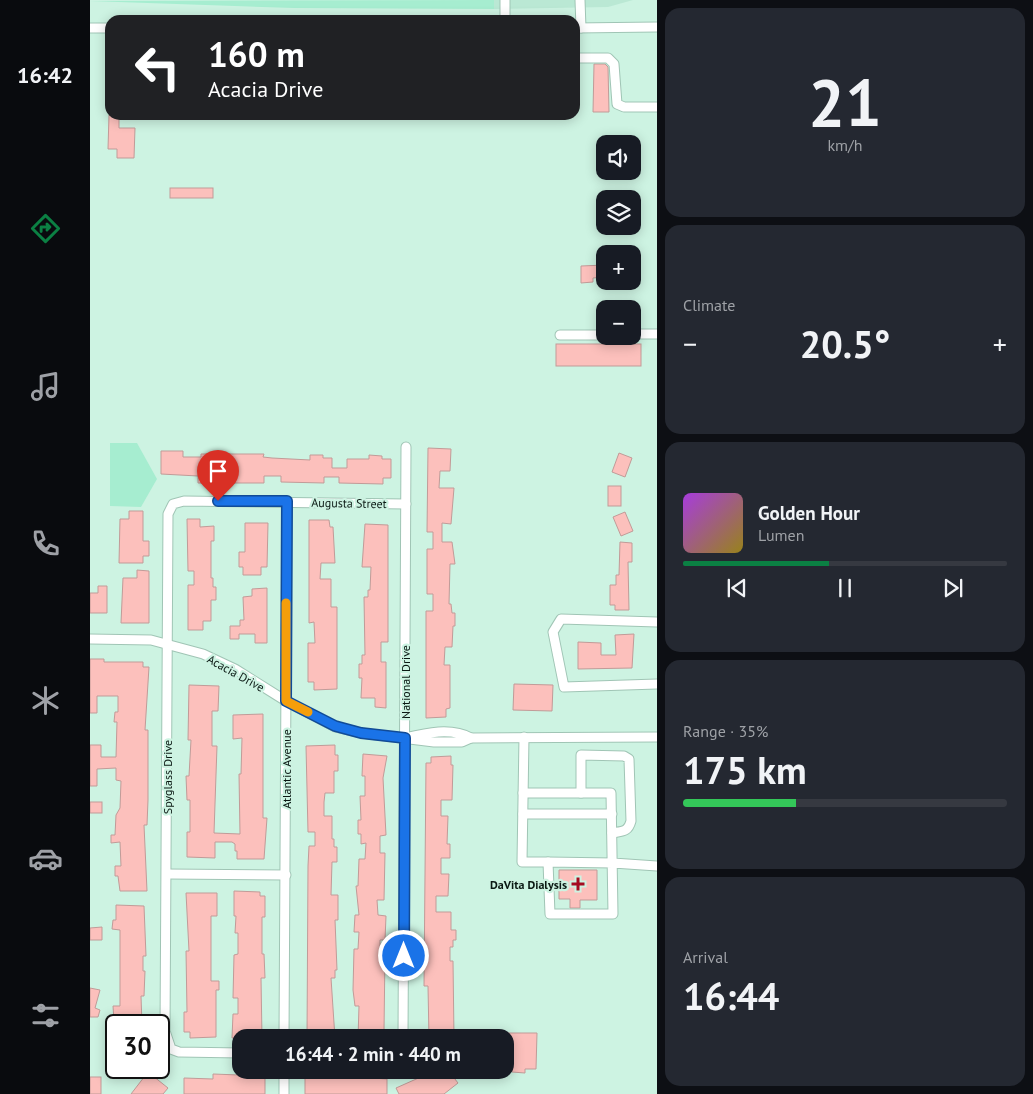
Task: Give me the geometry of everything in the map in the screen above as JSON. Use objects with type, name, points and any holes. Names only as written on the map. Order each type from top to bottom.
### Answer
[{"type":"street","points":[[505,0],[505,15]]},
{"type":"street","points":[[579,15],[580,0]]},
{"type":"street","points":[[580,28],[657,27]]},
{"type":"street","points":[[90,28],[105,28]]},
{"type":"street","points":[[580,58],[608,58],[614,64],[617,104],[624,107],[657,107]]},
{"type":"street","points":[[641,334],[657,334]]},
{"type":"street","points":[[560,335],[596,335]]},
{"type":"street","name":"National Drive","points":[[403,1029],[406,447]]},
{"type":"street","name":"Augusta Street","points":[[173,504],[184,501],[287,501],[406,504]]},
{"type":"street","name":"Atlantic Avenue","points":[[284,1029],[287,501]]},
{"type":"street","name":"Spyglass Drive","points":[[173,504],[168,514],[165,1031],[171,1049],[189,1053],[232,1053]]},
{"type":"street","points":[[657,622],[561,619],[552,632],[564,687],[657,684]]},
{"type":"street","name":"Acacia Drive","points":[[90,639],[134,639],[167,643],[202,654],[234,669],[286,701],[335,726],[361,733],[434,742],[462,742],[471,738],[657,737]]},
{"type":"street","points":[[524,737],[522,862],[613,863],[657,866]]},
{"type":"street","points":[[581,792],[582,755],[624,756],[629,759],[631,821],[629,829],[626,831],[612,833]]},
{"type":"street","points":[[523,792],[611,792],[613,914],[550,914],[548,862]]},
{"type":"street","points":[[523,814],[612,814]]},
{"type":"street","points":[[167,874],[286,875]]},
{"type":"street","points":[[284,1079],[284,1094]]},
{"type":"shaded area","points":[[494,0],[633,0],[608,7],[494,9]]},
{"type":"shaded area","points":[[494,0],[494,9],[294,8],[90,1]]},
{"type":"shaded area","points":[[110,443],[137,443],[157,479],[141,507],[110,506]]},
{"type":"building","points":[[594,64],[605,64],[608,67],[609,112],[593,112]]},
{"type":"building","points":[[109,120],[119,120],[119,128],[135,128],[134,158],[117,158],[117,149],[108,149]]},
{"type":"building","points":[[170,188],[213,188],[213,198],[170,198]]},
{"type":"building","points":[[596,265],[596,278],[593,278],[593,282],[581,283],[581,266]]},
{"type":"building","points":[[556,344],[641,345],[641,366],[556,366]]},
{"type":"building","points":[[428,448],[451,449],[450,471],[440,471],[439,488],[454,488],[451,524],[442,523],[442,542],[452,542],[455,564],[450,564],[449,604],[451,604],[452,613],[455,613],[455,626],[453,626],[452,647],[445,647],[444,665],[450,665],[450,708],[446,709],[446,717],[426,718],[426,611],[433,611],[433,594],[427,594],[427,549],[433,549],[433,532],[427,532]]},
{"type":"building","points":[[161,451],[183,451],[183,457],[201,457],[201,454],[264,454],[263,457],[310,460],[310,455],[323,455],[323,458],[332,458],[332,468],[347,468],[347,459],[369,459],[369,455],[382,456],[382,459],[391,459],[391,478],[383,478],[383,484],[339,483],[339,477],[324,477],[324,483],[281,482],[281,476],[264,476],[264,483],[198,483],[198,476],[161,474]]},
{"type":"building","points":[[619,453],[632,458],[625,477],[612,472]]},
{"type":"building","points":[[608,486],[621,486],[621,506],[608,506]]},
{"type":"building","points":[[129,511],[143,511],[143,541],[149,541],[149,556],[143,556],[143,563],[119,563],[120,519],[129,519]]},
{"type":"building","points":[[625,512],[633,531],[621,536],[613,517]]},
{"type":"building","points":[[187,519],[200,519],[200,527],[214,526],[214,541],[211,541],[211,578],[213,578],[213,587],[216,587],[216,600],[211,600],[211,621],[203,621],[203,630],[188,630],[188,585],[194,585],[194,571],[188,571]]},
{"type":"building","points":[[309,520],[329,520],[330,527],[333,527],[335,563],[321,563],[320,579],[331,579],[331,607],[337,607],[337,689],[314,690],[314,682],[308,682],[308,643],[315,643],[314,622],[309,623]]},
{"type":"building","points":[[245,523],[268,523],[267,567],[261,567],[261,575],[243,575],[243,567],[239,567],[239,552],[245,552]]},
{"type":"building","points":[[365,524],[388,525],[388,642],[381,642],[381,662],[386,662],[386,708],[375,707],[375,698],[361,698],[362,678],[359,678],[359,664],[362,664],[362,655],[365,655],[364,597],[368,597],[368,590],[370,590],[371,567],[362,567]]},
{"type":"building","points":[[620,542],[632,543],[632,562],[628,562],[629,610],[615,610],[615,605],[610,605],[610,585],[616,585],[616,575],[619,575]]},
{"type":"building","points":[[137,570],[149,571],[149,623],[121,623],[123,578],[137,578]]},
{"type":"building","points":[[98,586],[107,586],[107,613],[90,613],[90,593],[98,593]]},
{"type":"building","points":[[267,588],[267,643],[255,643],[255,634],[239,634],[239,639],[230,639],[230,626],[240,626],[240,620],[244,620],[243,597],[252,596],[252,589]]},
{"type":"building","points":[[634,634],[632,668],[578,669],[578,642],[601,643],[601,655],[616,655],[615,635]]},
{"type":"building","points":[[90,659],[104,659],[104,662],[143,662],[143,667],[149,667],[145,730],[148,730],[148,800],[147,825],[144,825],[147,891],[120,891],[118,876],[115,876],[115,866],[121,866],[120,842],[111,843],[111,835],[115,835],[116,815],[120,808],[121,781],[116,780],[116,768],[97,769],[97,786],[90,786],[90,745],[101,745],[101,757],[116,757],[117,722],[114,722],[115,712],[118,712],[118,696],[97,696],[97,713],[90,713]]},
{"type":"building","points":[[514,684],[553,685],[552,711],[513,710]]},
{"type":"building","points":[[189,685],[219,686],[218,711],[212,711],[212,746],[217,746],[214,833],[240,834],[239,774],[241,774],[242,738],[233,739],[233,715],[263,714],[263,818],[267,818],[264,859],[237,859],[235,844],[232,842],[215,842],[215,858],[187,857],[187,832],[190,832],[190,800],[187,800],[186,776],[189,776],[191,740],[188,740]]},
{"type":"building","points":[[335,745],[335,755],[338,755],[338,771],[334,771],[334,793],[325,793],[324,802],[324,816],[332,816],[332,839],[334,839],[334,847],[337,847],[337,862],[332,862],[331,895],[338,895],[338,920],[335,920],[337,970],[335,970],[335,978],[331,978],[334,1029],[307,1029],[308,866],[309,846],[315,846],[315,832],[308,832],[306,746]]},
{"type":"building","points":[[363,754],[387,756],[383,778],[386,835],[380,836],[380,853],[385,853],[384,900],[377,900],[378,915],[386,916],[385,940],[380,940],[380,954],[385,954],[384,1029],[358,1029],[359,1006],[355,1006],[353,990],[354,949],[358,949],[359,932],[354,932],[355,915],[359,915],[356,886],[358,886],[359,859],[365,859],[366,843],[361,844],[361,834],[358,834],[358,820],[361,820],[360,796],[365,796],[365,776],[362,776]]},
{"type":"building","points":[[451,756],[451,765],[453,765],[452,800],[441,800],[441,816],[448,816],[447,844],[450,844],[450,858],[441,858],[441,874],[449,874],[448,896],[436,896],[436,912],[451,912],[451,930],[456,930],[456,940],[453,940],[453,947],[450,947],[450,961],[453,961],[454,1029],[429,1029],[428,986],[424,986],[426,763],[431,763],[431,757]]},
{"type":"building","points":[[90,802],[102,802],[102,813],[90,813]]},
{"type":"building","name":"DaVita Dialysis","points":[[559,870],[597,870],[597,900],[580,900],[580,908],[570,908],[570,899],[559,899]]},
{"type":"building","points":[[234,891],[260,892],[260,896],[265,896],[265,917],[262,917],[262,954],[264,954],[265,978],[261,978],[262,1029],[232,1029],[233,1014],[238,1014],[238,998],[233,998],[234,955],[238,954],[238,933],[235,933],[236,916],[234,916]]},
{"type":"building","points":[[186,893],[217,893],[217,916],[211,916],[211,981],[219,981],[219,990],[216,990],[216,1037],[190,1038],[190,1032],[184,1032],[184,1012],[187,1012],[186,951],[189,951]]},
{"type":"building","points":[[116,905],[144,906],[146,956],[143,956],[143,971],[145,971],[144,996],[141,996],[142,1014],[114,1014],[113,1006],[120,1006],[120,930],[112,929],[113,920],[116,920]]},
{"type":"building","points":[[102,927],[102,940],[90,940],[90,928]]},
{"type":"building","points":[[90,988],[100,990],[95,1008],[100,1010],[98,1017],[90,1017]]},
{"type":"building","points":[[514,1033],[537,1033],[536,1069],[525,1069],[525,1073],[514,1072]]},
{"type":"building","points":[[213,1074],[232,1075],[232,1079],[265,1079],[265,1094],[184,1094],[184,1078],[213,1079]]},
{"type":"building","points":[[90,1077],[101,1077],[101,1094],[90,1094]]},
{"type":"building","points":[[143,1079],[157,1079],[168,1088],[163,1094],[131,1094]]},
{"type":"building","points":[[305,1079],[387,1079],[387,1094],[305,1094]]},
{"type":"building","points":[[416,1079],[455,1079],[458,1083],[444,1094],[399,1094],[396,1088]]},
{"type":"slow traffic","points":[[286,603],[286,701],[308,712]]},
{"type":"place","name":"DaVita Dialysis","points":[[578,884]]},
{"type":"route","points":[[218,501],[287,501],[286,701],[335,726],[383,737],[405,738],[404,956]]}]
